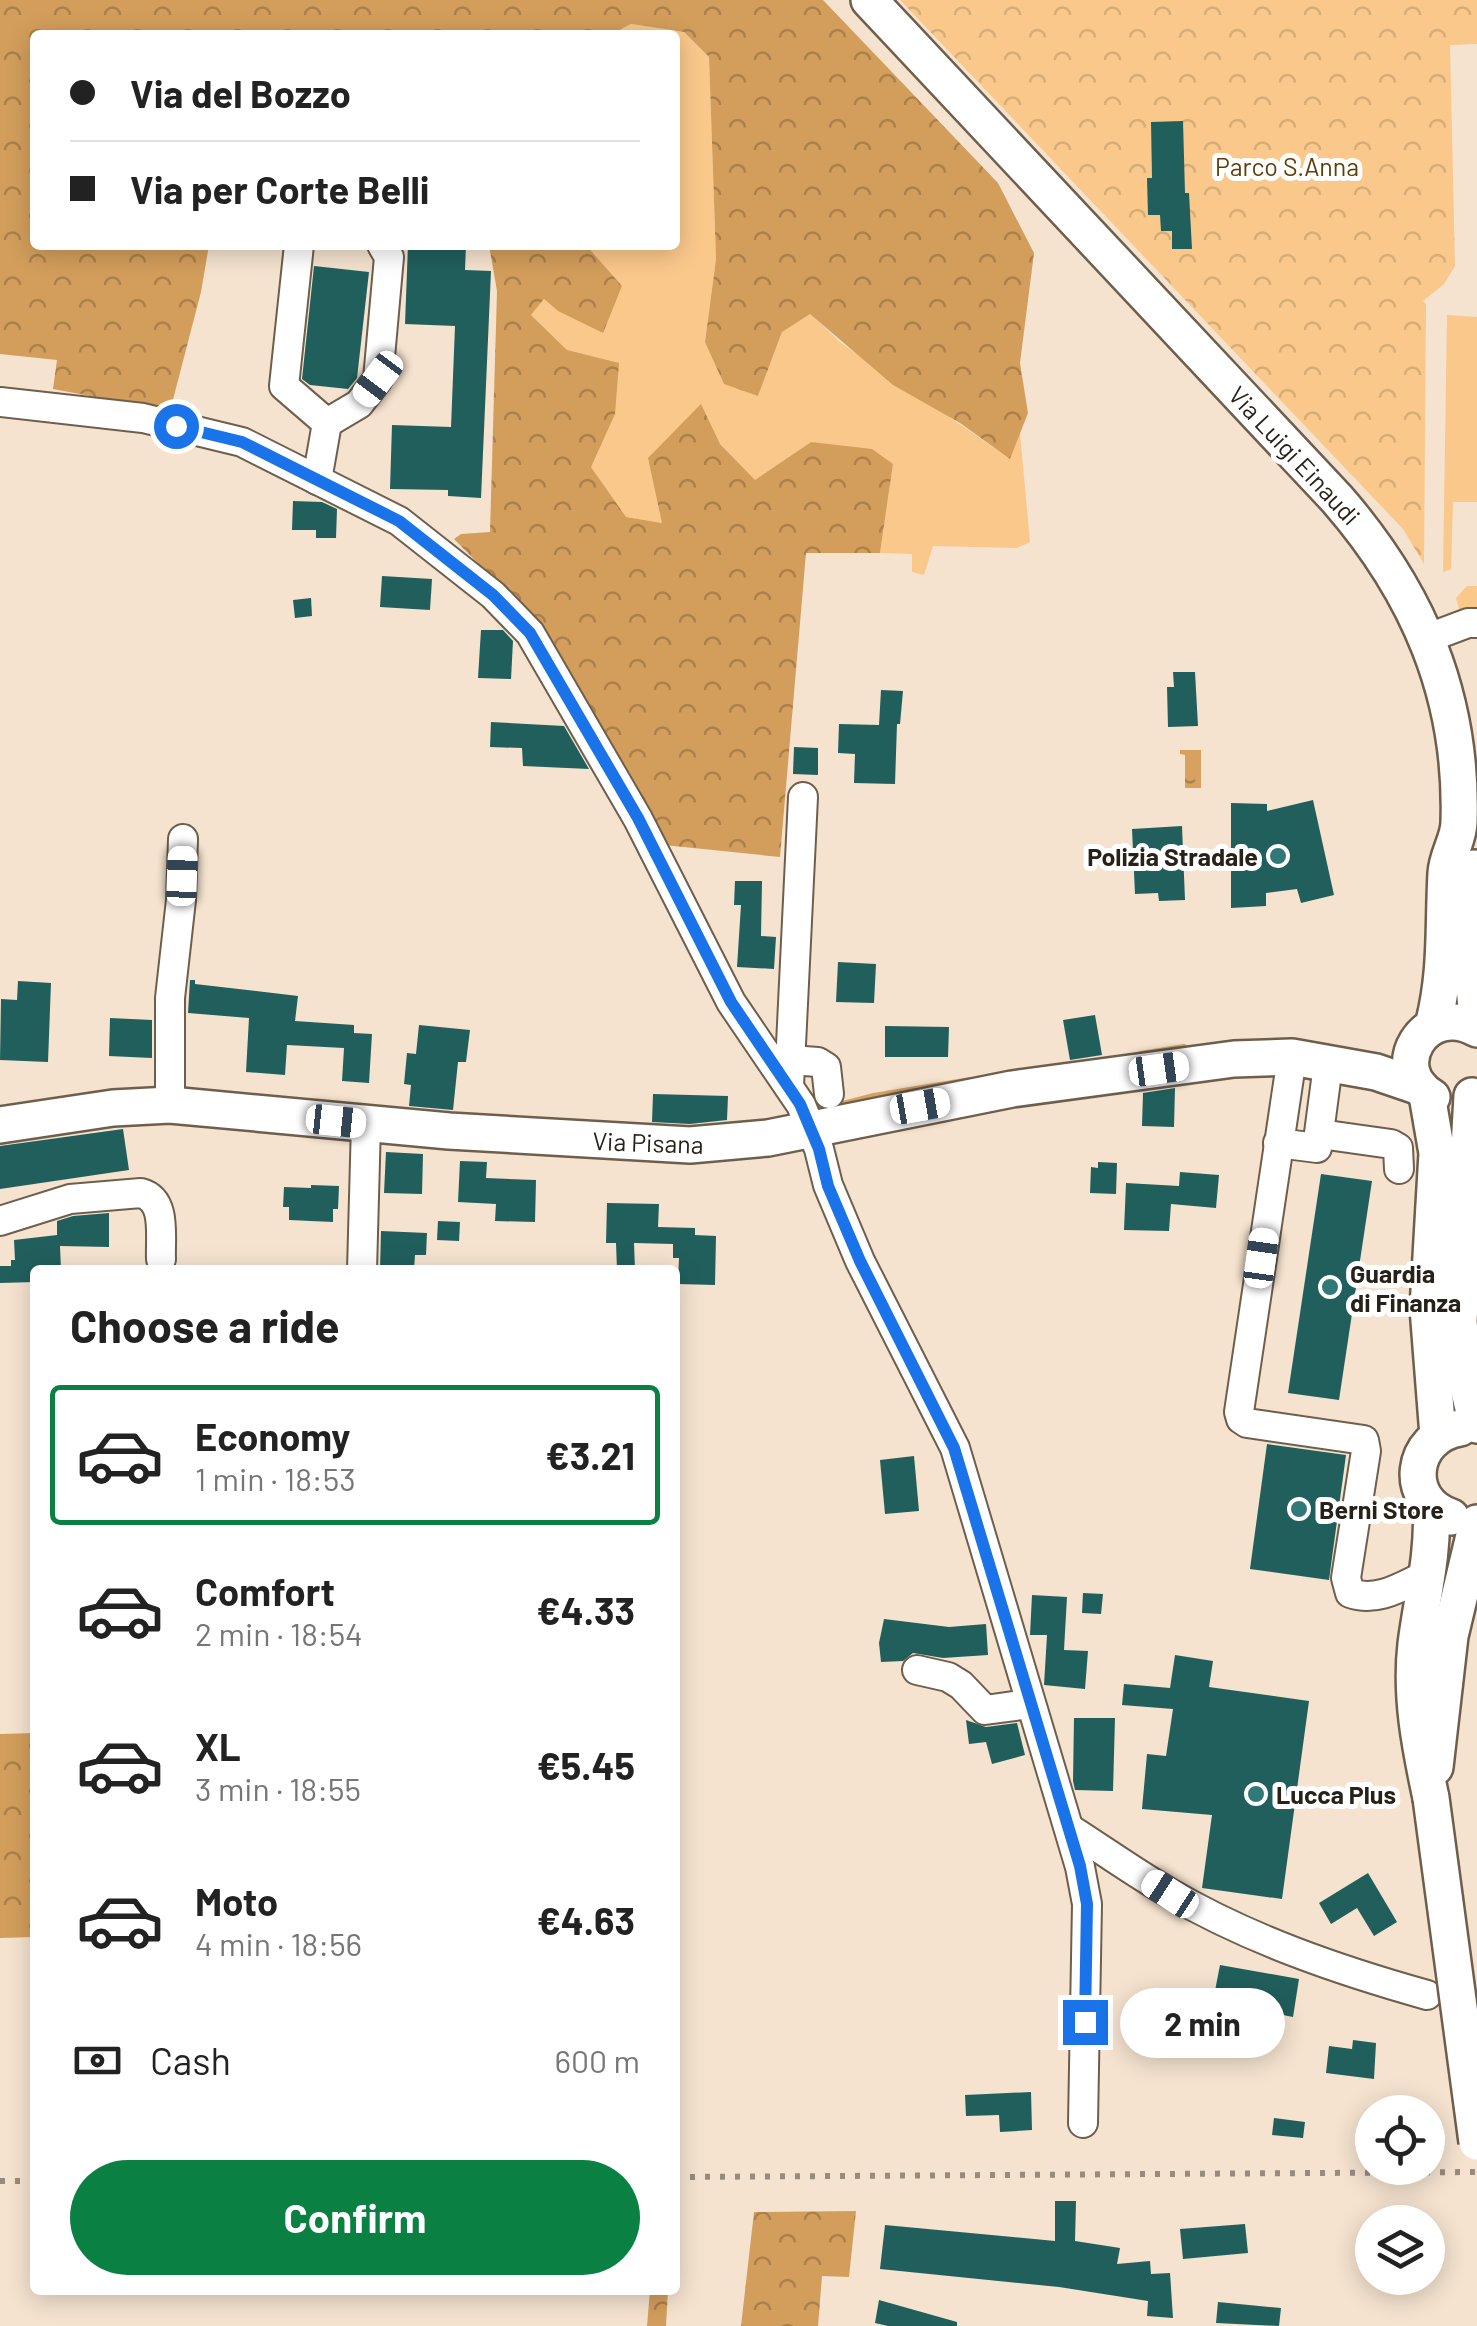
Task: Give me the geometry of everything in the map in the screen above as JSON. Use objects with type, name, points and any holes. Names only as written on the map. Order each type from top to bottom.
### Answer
[{"type":"main road","name":"Via Luigi Einaudi","points":[[869,0],[1338,499],[1388,561],[1428,638],[1453,730],[1460,826],[1446,868],[1443,986],[1424,1034]]},
{"type":"main road","points":[[1460,826],[1475,872],[1472,964],[1477,1020]]},
{"type":"main road","name":"Via Pisana","points":[[0,1125],[171,1095],[366,1124],[690,1145],[730,1144],[800,1100],[1012,1090],[1234,1058],[1292,1057],[1424,1034],[1454,1021],[1477,1029]]},
{"type":"main road","points":[[1424,1034],[1411,1058],[1436,1134],[1428,1308],[1438,1436]]},
{"type":"main road","name":"Via Pisana","points":[[1292,1057],[1376,1072],[1452,1100],[1474,1094]]},
{"type":"main road","points":[[1328,1065],[1390,1092],[1404,1104],[1422,1134],[1435,1183]]},
{"type":"main road","points":[[1430,1798],[1450,1636],[1477,1520],[1453,1517],[1431,1506],[1420,1489],[1417,1468],[1424,1448],[1438,1436],[1459,1428],[1477,1428],[1460,1339],[1470,1259],[1474,1094]]},
{"type":"main road","points":[[1431,1506],[1432,1538],[1416,1643],[1414,1698],[1477,2142]]},
{"type":"street","points":[[298,250],[284,386],[327,423]]},
{"type":"street","points":[[317,480],[327,423],[359,404],[378,379],[389,257],[385,250]]},
{"type":"street","points":[[0,402],[143,418],[242,442],[399,521],[493,595],[530,633],[638,818],[731,1002],[800,1100],[828,1186],[860,1261],[954,1448],[1070,1829],[1087,1904],[1083,2122]]},
{"type":"street","points":[[1428,638],[1477,623]]},
{"type":"street","points":[[800,1100],[803,797]]},
{"type":"street","points":[[171,1095],[170,998],[181,900],[183,838]]},
{"type":"street","points":[[1292,1057],[1239,1412],[1248,1423],[1364,1440],[1366,1451],[1346,1578],[1350,1592],[1362,1598],[1378,1597],[1428,1574]]},
{"type":"street","points":[[800,1100],[818,1062],[826,1067],[829,1094]]},
{"type":"street","points":[[1278,1143],[1318,1148],[1328,1065]]},
{"type":"street","points":[[362,1265],[366,1124]]},
{"type":"street","points":[[1320,1134],[1390,1144],[1400,1154],[1398,1169]]},
{"type":"street","points":[[0,1221],[70,1200],[151,1196],[158,1204],[161,1259]]},
{"type":"street","points":[[917,1670],[948,1677],[985,1710],[1030,1704]]},
{"type":"street","points":[[1070,1829],[1170,1894],[1256,1935],[1341,1970],[1427,1995]]},
{"type":"green space","points":[[0,0],[823,0],[998,183],[1034,253],[1020,363],[1028,413],[1010,459],[960,423],[893,385],[810,314],[782,332],[758,396],[724,384],[705,342],[716,259],[709,57],[680,30],[631,24],[620,30],[30,30],[30,250],[208,250],[170,411],[53,389],[57,360],[0,354]]},
{"type":"green space","name":"Parco S.Anna","points":[[900,0],[1477,0],[1477,44],[1450,45],[1455,266],[1444,284],[1423,301],[1424,564],[1403,529]]},
{"type":"green space","points":[[631,24],[671,30],[620,30]]},
{"type":"green space","points":[[680,31],[684,32],[709,57],[716,259],[705,342],[758,396],[782,332],[810,313],[841,343],[1009,458],[1020,433],[1030,542],[1017,548],[933,546],[924,575],[912,572],[912,554],[880,553],[893,464],[811,442],[755,481],[720,444],[662,523],[625,517],[591,467],[567,350],[531,315],[544,299],[558,311],[622,286],[590,250],[680,250]]},
{"type":"green space","points":[[490,250],[590,250],[622,286],[603,333],[558,311],[544,299],[531,315],[567,350],[619,363],[615,414],[591,467],[626,517],[662,523],[648,458],[701,404],[720,444],[755,480],[811,442],[872,449],[893,464],[880,553],[806,553],[780,857],[664,845],[539,625],[454,539],[461,534],[490,532],[497,291]]},
{"type":"green space","points":[[1447,315],[1477,317],[1477,502],[1453,502],[1451,569],[1443,572]]},
{"type":"green space","points":[[1467,586],[1477,586],[1477,615],[1461,615],[1456,598]]},
{"type":"green space","points":[[30,1733],[30,1937],[0,1938],[0,1734]]},
{"type":"green space","points":[[856,2211],[849,2277],[822,2276],[818,2326],[741,2326],[754,2212]]},
{"type":"green space","points":[[650,2295],[668,2295],[666,2326],[647,2326]]},
{"type":"water","points":[[1180,750],[1201,750],[1201,788],[1185,788],[1185,755]]},
{"type":"building","points":[[1183,121],[1185,193],[1189,193],[1192,249],[1172,249],[1172,231],[1161,231],[1160,215],[1148,215],[1151,122]]},
{"type":"building","points":[[408,250],[466,250],[465,270],[491,271],[481,498],[448,496],[448,490],[390,489],[392,425],[451,427],[455,326],[405,324]]},
{"type":"building","points":[[314,266],[369,272],[357,378],[348,389],[310,385],[302,379]]},
{"type":"building","points":[[293,501],[322,502],[337,509],[336,538],[316,538],[316,530],[292,530]]},
{"type":"building","points":[[382,576],[432,579],[430,610],[380,607]]},
{"type":"building","points":[[311,598],[312,616],[295,618],[293,600]]},
{"type":"building","points":[[481,630],[503,630],[513,641],[511,679],[478,678]]},
{"type":"building","points":[[1173,672],[1195,672],[1198,726],[1168,727],[1167,687],[1174,687]]},
{"type":"building","points":[[881,690],[903,691],[897,724],[895,784],[854,783],[855,754],[838,753],[839,724],[879,725]]},
{"type":"building","points":[[491,722],[564,726],[589,769],[523,766],[522,748],[490,747]]},
{"type":"building","points":[[794,747],[818,748],[818,775],[793,774]]},
{"type":"building","name":"Polizia Stradale","points":[[1313,800],[1334,895],[1301,903],[1297,889],[1266,893],[1266,906],[1231,908],[1231,803],[1267,804],[1267,811]]},
{"type":"building","points":[[1182,826],[1185,900],[1159,901],[1158,893],[1135,894],[1132,829]]},
{"type":"building","points":[[735,881],[762,881],[761,936],[776,937],[774,969],[737,967],[741,905],[734,905]]},
{"type":"building","points":[[838,962],[876,964],[874,1003],[836,1002]]},
{"type":"building","points":[[190,980],[195,980],[195,984],[298,996],[295,1021],[354,1025],[354,1033],[372,1034],[369,1083],[342,1081],[344,1048],[287,1045],[285,1075],[246,1072],[249,1018],[188,1013]]},
{"type":"building","points":[[18,981],[51,983],[48,1062],[0,1060],[1,999],[17,1000]]},
{"type":"building","points":[[1095,1015],[1102,1055],[1070,1060],[1063,1020]]},
{"type":"building","points":[[110,1018],[152,1020],[152,1058],[109,1056]]},
{"type":"building","points":[[419,1025],[470,1030],[466,1062],[458,1062],[453,1110],[409,1106],[411,1085],[404,1084],[407,1053],[416,1054]]},
{"type":"building","points":[[885,1026],[949,1027],[948,1057],[885,1057]]},
{"type":"building","points":[[1175,1088],[1174,1127],[1142,1126],[1143,1093]]},
{"type":"building","points":[[653,1094],[728,1096],[727,1120],[690,1124],[652,1122]]},
{"type":"building","points":[[123,1129],[129,1170],[0,1189],[0,1146]]},
{"type":"building","points":[[386,1152],[423,1154],[422,1194],[384,1193]]},
{"type":"building","points":[[460,1161],[487,1162],[486,1178],[536,1180],[535,1222],[495,1221],[496,1204],[458,1202]]},
{"type":"building","points":[[1098,1162],[1117,1163],[1116,1194],[1090,1193],[1091,1167],[1098,1168]]},
{"type":"building","points":[[1180,1172],[1219,1175],[1216,1208],[1171,1204],[1169,1231],[1124,1230],[1126,1183],[1179,1186]]},
{"type":"building","name":"Guardia di Finanza","points":[[1321,1174],[1372,1181],[1339,1400],[1288,1393]]},
{"type":"building","points":[[339,1186],[333,1222],[289,1220],[289,1207],[283,1207],[284,1187]]},
{"type":"building","points":[[607,1203],[659,1204],[658,1227],[695,1228],[695,1235],[716,1236],[715,1285],[680,1284],[679,1258],[673,1258],[673,1244],[634,1243],[635,1265],[617,1265],[616,1243],[606,1243]]},
{"type":"building","points":[[109,1213],[109,1247],[60,1246],[61,1265],[30,1265],[30,1282],[0,1283],[0,1266],[11,1266],[11,1260],[15,1260],[14,1240],[57,1235],[57,1221]]},
{"type":"building","points":[[438,1221],[460,1222],[459,1241],[437,1240]]},
{"type":"building","points":[[381,1231],[427,1233],[426,1255],[415,1255],[414,1265],[380,1265]]},
{"type":"building","name":"Berni Store","points":[[1267,1444],[1346,1455],[1329,1580],[1250,1569]]},
{"type":"building","points":[[914,1456],[919,1511],[885,1514],[880,1460]]},
{"type":"building","points":[[1083,1593],[1103,1594],[1101,1614],[1082,1613]]},
{"type":"building","points":[[1032,1595],[1067,1597],[1064,1650],[1088,1651],[1085,1689],[1044,1685],[1047,1635],[1030,1635]]},
{"type":"building","points":[[884,1619],[949,1627],[986,1624],[988,1655],[943,1658],[913,1653],[903,1661],[881,1662],[879,1643]]},
{"type":"building","name":"Lucca Plus","points":[[1175,1655],[1213,1661],[1209,1687],[1309,1701],[1282,1899],[1202,1888],[1212,1815],[1142,1809],[1147,1754],[1166,1756],[1173,1709],[1122,1705],[1124,1684],[1170,1688]]},
{"type":"building","points":[[1074,1718],[1115,1718],[1113,1791],[1075,1790]]},
{"type":"building","points":[[966,1720],[986,1727],[1017,1723],[1025,1755],[992,1764],[986,1742],[969,1744]]},
{"type":"building","points":[[1368,1873],[1397,1922],[1374,1936],[1357,1908],[1331,1924],[1319,1903]]},
{"type":"building","points":[[1220,1965],[1299,1979],[1293,2017],[1213,2001]]},
{"type":"building","points":[[1353,2040],[1376,2043],[1374,2079],[1326,2073],[1329,2046],[1352,2049]]},
{"type":"building","points":[[1031,2092],[1032,2130],[1000,2132],[999,2115],[966,2116],[965,2095]]},
{"type":"building","points":[[1274,2118],[1305,2122],[1303,2138],[1272,2135]]},
{"type":"building","points":[[1055,2201],[1076,2201],[1075,2241],[1120,2248],[1117,2264],[1150,2261],[1151,2274],[1170,2273],[1173,2318],[1147,2316],[1148,2301],[1059,2287],[880,2269],[885,2225],[1055,2241]]},
{"type":"building","points":[[1245,2224],[1248,2253],[1183,2259],[1180,2229]]},
{"type":"building","points":[[879,2300],[957,2322],[957,2326],[875,2323]]},
{"type":"building","points":[[1218,2302],[1281,2308],[1279,2326],[1216,2323]]},
{"type":"waterway","points":[[1141,1054],[1184,1047]]},
{"type":"waterway","points":[[816,1111],[874,1096],[970,1080]]},
{"type":"railway","points":[[680,2177],[1477,2172]]},
{"type":"railway","points":[[0,2181],[30,2181]]},
{"type":"place","name":"Polizia Stradale","points":[[1278,856]]},
{"type":"place","name":"Guardia di Finanza","points":[[1330,1287]]},
{"type":"place","name":"Berni Store","points":[[1299,1509]]},
{"type":"place","name":"Lucca Plus","points":[[1256,1794]]},
{"type":"route","points":[[176,426],[242,442],[399,521],[493,595],[530,633],[638,818],[731,1002],[800,1104],[819,1149],[828,1186],[860,1261],[954,1448],[1080,1866],[1087,1904],[1085,2022]]}]
